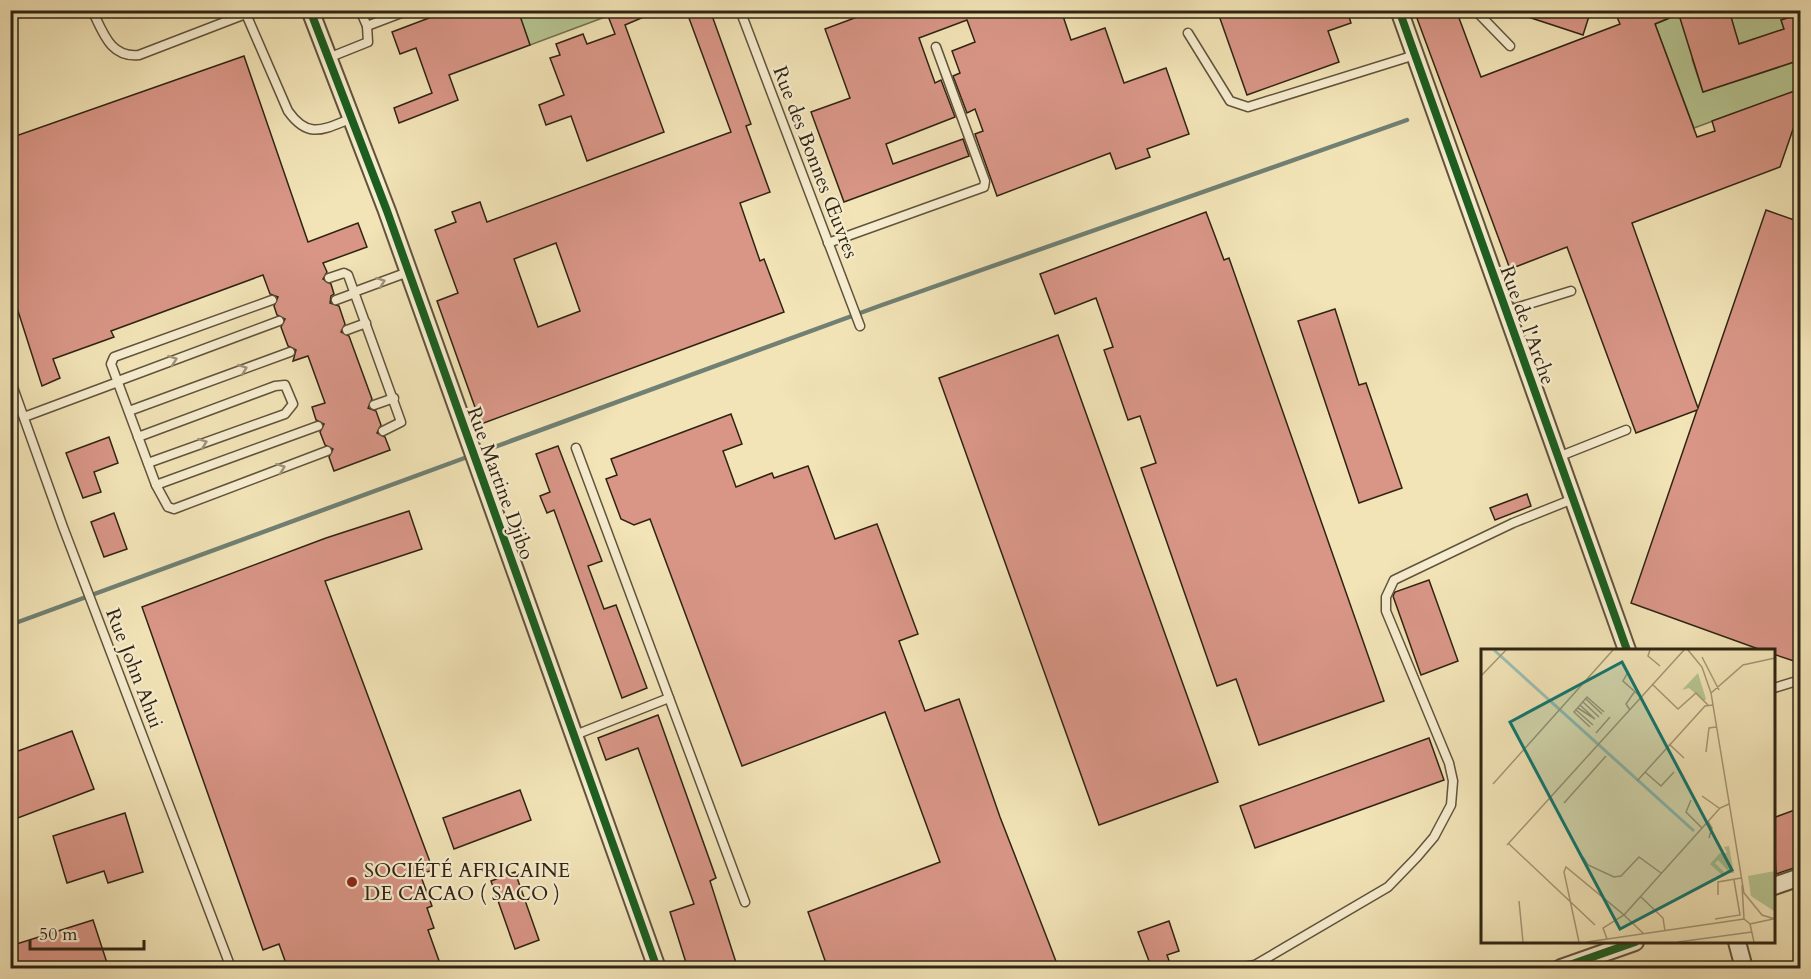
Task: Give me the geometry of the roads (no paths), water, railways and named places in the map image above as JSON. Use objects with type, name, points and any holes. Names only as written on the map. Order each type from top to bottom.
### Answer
[{"type":"street","name":"Rue Martine Djibo","points":[[310,10],[408,272],[657,969]]},
{"type":"street","name":"Rue de l'Arche","points":[[1399,10],[1626,649]]},
{"type":"street","points":[[1775,885],[1800,877]]},
{"type":"street","points":[[1561,969],[1632,943]]},
{"type":"street","points":[[1737,943],[1744,969]]},
{"type":"lane","points":[[92,10],[109,45],[118,53],[129,56],[139,55],[256,10]]},
{"type":"lane","points":[[328,58],[368,42],[367,26],[360,10]]},
{"type":"lane","points":[[367,26],[409,10]]},
{"type":"lane","name":"Rue des Bonnes Œuvres","points":[[740,10],[860,326]]},
{"type":"lane","points":[[1475,10],[1510,46]]},
{"type":"lane","points":[[246,14],[288,111],[298,125],[308,129],[324,129],[350,119]]},
{"type":"lane","points":[[1188,33],[1230,101],[1248,107],[1414,54]]},
{"type":"lane","points":[[828,243],[984,187],[985,182],[936,48]]},
{"type":"lane","points":[[336,300],[408,272]]},
{"type":"lane","points":[[329,278],[346,273],[394,398],[401,422],[383,431]]},
{"type":"lane","points":[[1506,311],[1571,291]]},
{"type":"lane","points":[[272,300],[114,357],[111,364],[156,485],[168,507],[174,509],[327,451]]},
{"type":"lane","points":[[24,417],[279,321]]},
{"type":"lane","points":[[347,330],[366,323]]},
{"type":"lane","points":[[129,411],[290,351]]},
{"type":"lane","name":"Rue John Ahui","points":[[10,379],[231,969]]},
{"type":"lane","points":[[138,437],[275,386],[285,386],[288,389],[293,404],[285,414],[148,463]]},
{"type":"lane","points":[[374,405],[394,398]]},
{"type":"lane","points":[[156,485],[318,426]]},
{"type":"lane","points":[[1558,457],[1626,430]]},
{"type":"lane","points":[[576,448],[744,902]]},
{"type":"lane","points":[[1238,969],[1255,965],[1388,887],[1434,837],[1451,805],[1453,782],[1449,763],[1386,611],[1386,597],[1394,580],[1513,523],[1573,499]]},
{"type":"lane","points":[[1775,687],[1800,680]]},
{"type":"lane","points":[[575,735],[669,698]]},
{"type":"waterway","points":[[478,453],[882,305],[1407,120]]},
{"type":"waterway","points":[[10,625],[470,456]]},
{"type":"place","name":"SOCIÉTÉ AFRICAINE DE CACAO ( SACO )","points":[[352,882]]}]
